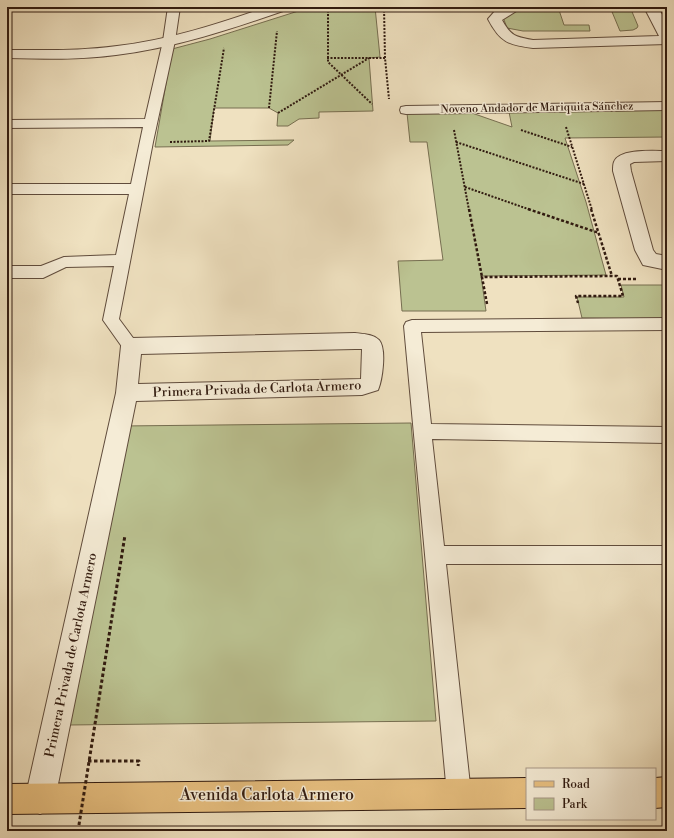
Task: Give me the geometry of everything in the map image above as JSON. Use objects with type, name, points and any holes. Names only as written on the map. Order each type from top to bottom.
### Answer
[{"type":"main road","points":[[656,792],[667,792]]},
{"type":"main road","name":"Avenida Carlota Armero","points":[[7,799],[105,796],[526,794]]},
{"type":"street","points":[[132,346],[112,320],[146,142],[169,40],[174,7]]},
{"type":"street","points":[[7,54],[93,53],[169,40],[228,25],[280,7]]},
{"type":"street","points":[[513,7],[500,14],[496,19],[503,36],[515,42],[533,44],[667,39],[651,7]]},
{"type":"street","name":"Noveno Andador de Mariquita Sánchez","points":[[406,110],[667,106]]},
{"type":"street","points":[[7,124],[150,123]]},
{"type":"street","points":[[667,156],[630,157],[622,162],[622,171],[644,250],[650,260],[667,263]]},
{"type":"street","points":[[7,189],[137,189]]},
{"type":"street","points":[[7,272],[43,272],[64,262],[123,260]]},
{"type":"street","points":[[459,794],[412,326],[667,324]]},
{"type":"street","name":"Primera Privada de Carlota Armero","points":[[40,799],[127,393],[132,346],[366,342],[372,346],[372,375],[370,384],[362,387],[127,393]]},
{"type":"street","points":[[423,431],[667,435]]},
{"type":"street","points":[[435,555],[667,555]]},
{"type":"path","points":[[269,108],[280,7]]},
{"type":"path","points":[[328,7],[328,62],[372,104]]},
{"type":"path","points":[[384,7],[385,58],[389,102]]},
{"type":"path","points":[[146,142],[209,141],[228,25]]},
{"type":"path","points":[[327,58],[385,58]]},
{"type":"path","points":[[278,113],[369,58]]},
{"type":"path","points":[[508,108],[512,127],[572,147]]},
{"type":"path","points":[[560,108],[612,276]]},
{"type":"path","points":[[451,109],[487,306]]},
{"type":"path","points":[[456,142],[584,184]]},
{"type":"path","points":[[465,186],[599,233]]},
{"type":"path","points":[[482,277],[617,276],[623,296],[576,296],[583,325]]},
{"type":"path","points":[[78,831],[125,535]]},
{"type":"path","points":[[88,761],[139,761]]},
{"type":"green space","points":[[311,7],[375,7],[380,57],[369,58],[373,111],[319,112],[319,118],[299,119],[288,126],[277,126],[278,113],[269,108],[214,108],[210,141],[294,140],[288,145],[155,147],[172,49],[210,39]]},
{"type":"green space","points":[[525,7],[558,7],[564,25],[589,25],[590,31],[523,31],[507,28],[503,17],[506,14]]},
{"type":"green space","points":[[610,7],[630,7],[638,26],[637,28],[633,30],[620,31]]},
{"type":"green space","points":[[667,110],[667,137],[565,138],[586,202],[606,275],[481,276],[486,311],[402,311],[398,261],[443,260],[427,142],[410,142],[407,113],[469,112],[512,127],[509,112]]},
{"type":"green space","points":[[621,285],[667,285],[667,319],[582,318],[577,297],[624,297]]},
{"type":"green space","points":[[411,423],[436,721],[68,725],[121,426]]}]
